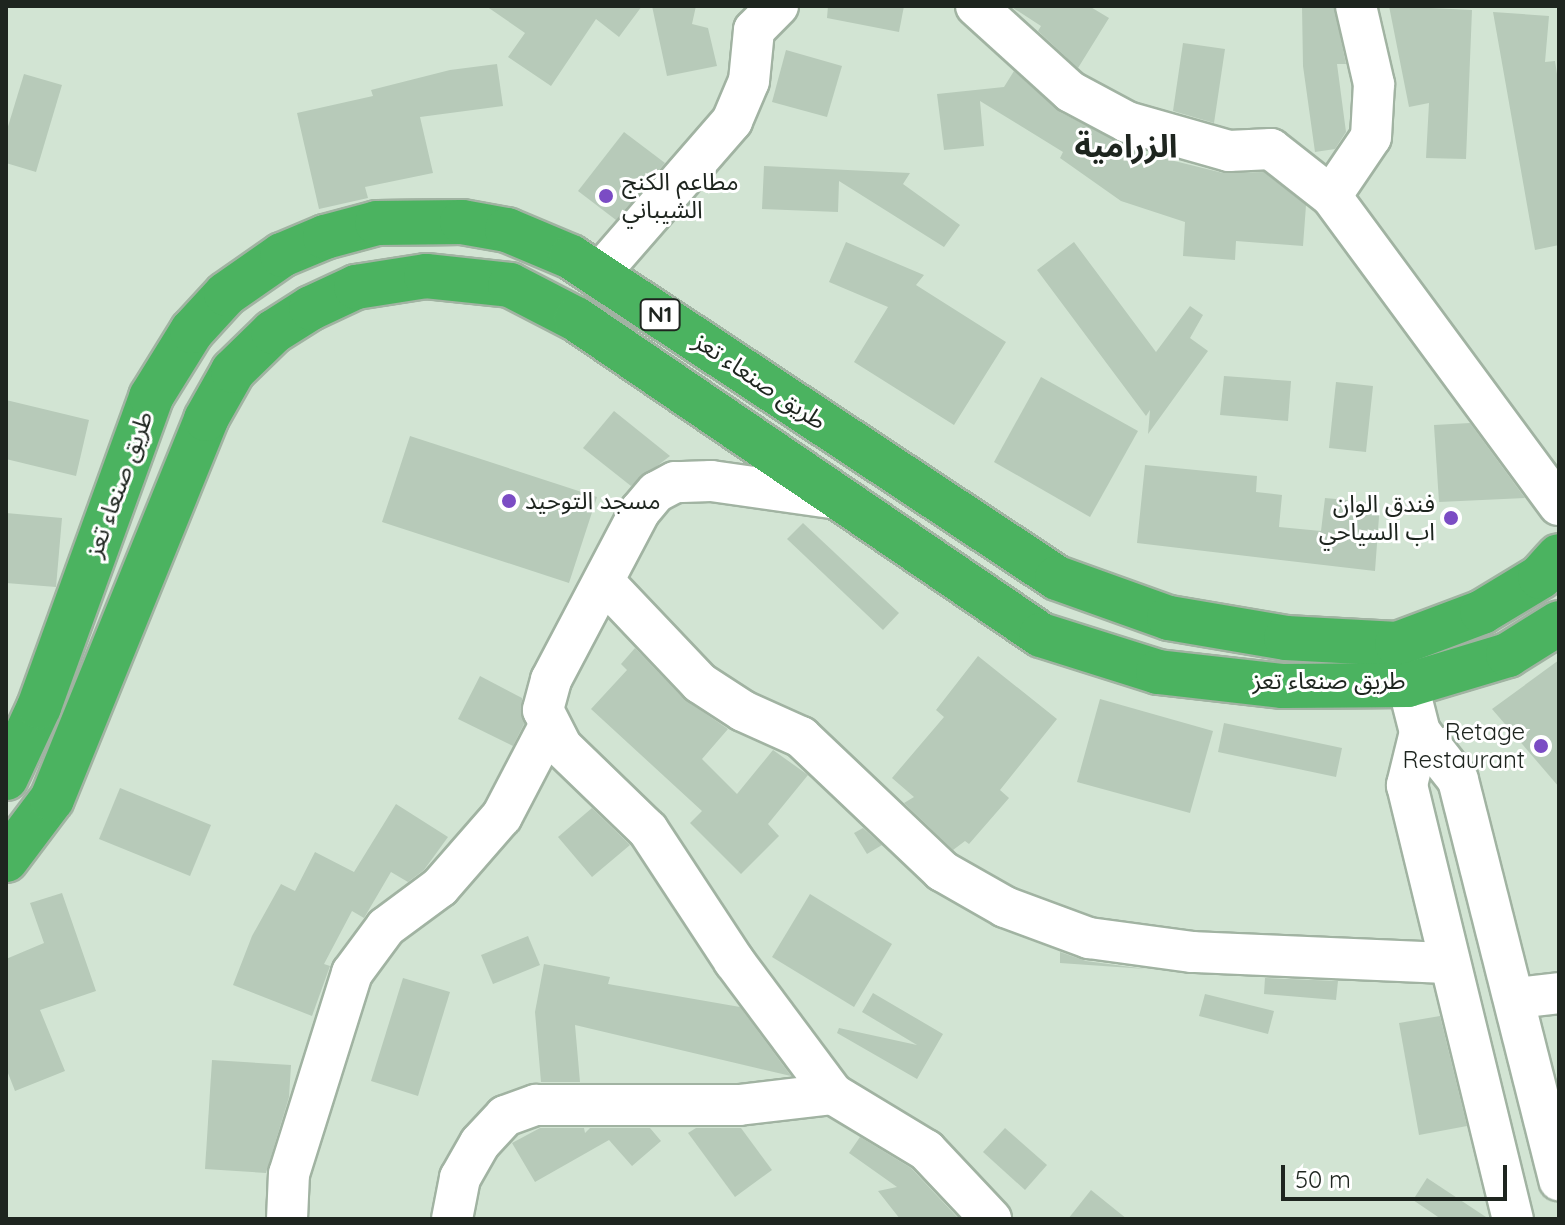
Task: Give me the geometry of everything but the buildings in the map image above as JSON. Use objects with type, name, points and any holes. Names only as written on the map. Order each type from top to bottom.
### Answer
[{"type":"highway","name":"طريق صنعاء تعز","points":[[6,778],[39,707],[151,397],[192,331],[226,294],[282,255],[325,237],[377,223],[462,222],[507,230],[599,274],[1057,578],[1169,618],[1299,640],[1402,664],[1540,577],[1559,556]]},
{"type":"highway","name":"طريق صنعاء تعز","points":[[6,860],[52,799],[206,419],[233,371],[273,332],[356,287],[426,276],[510,285],[576,319],[1041,635],[1158,672],[1283,686],[1402,664],[1508,655],[1559,623]]},
{"type":"street","points":[[599,274],[732,121],[749,81],[754,30],[778,6]]},
{"type":"street","points":[[976,6],[1071,92],[1127,122],[1229,151],[1271,149],[1331,196],[1559,505]]},
{"type":"street","points":[[1331,196],[1371,137],[1374,84],[1356,6]]},
{"type":"street","points":[[838,499],[711,481],[675,482],[656,492],[640,511],[605,583],[551,680],[543,710],[548,728],[648,830],[734,961],[833,1094],[926,1150],[991,1219]]},
{"type":"street","points":[[605,583],[700,683],[743,711],[801,737],[942,871],[1005,907],[1089,938],[1193,952],[1449,963]]},
{"type":"street","points":[[1402,664],[1420,732],[1458,780],[1516,998],[1559,1180]]},
{"type":"street","points":[[287,1219],[289,1174],[352,973],[386,927],[440,887],[502,816],[548,728]]},
{"type":"street","points":[[1420,732],[1407,785],[1513,1219]]},
{"type":"street","points":[[1516,998],[1559,993]]},
{"type":"street","points":[[452,1219],[460,1178],[480,1143],[505,1116],[536,1105],[739,1105],[833,1094]]},
{"type":"place","name":"مطاعم الكنج الشيباني","points":[[606,196]]},
{"type":"place","name":"مسجد التوحيد","points":[[509,501]]},
{"type":"place","name":"فندق الوان اب السياحي","points":[[1451,518]]},
{"type":"place","name":"Retage Restaurant","points":[[1541,746]]},
{"type":"district","name":"الزرامية","points":[[1126,145]]}]
